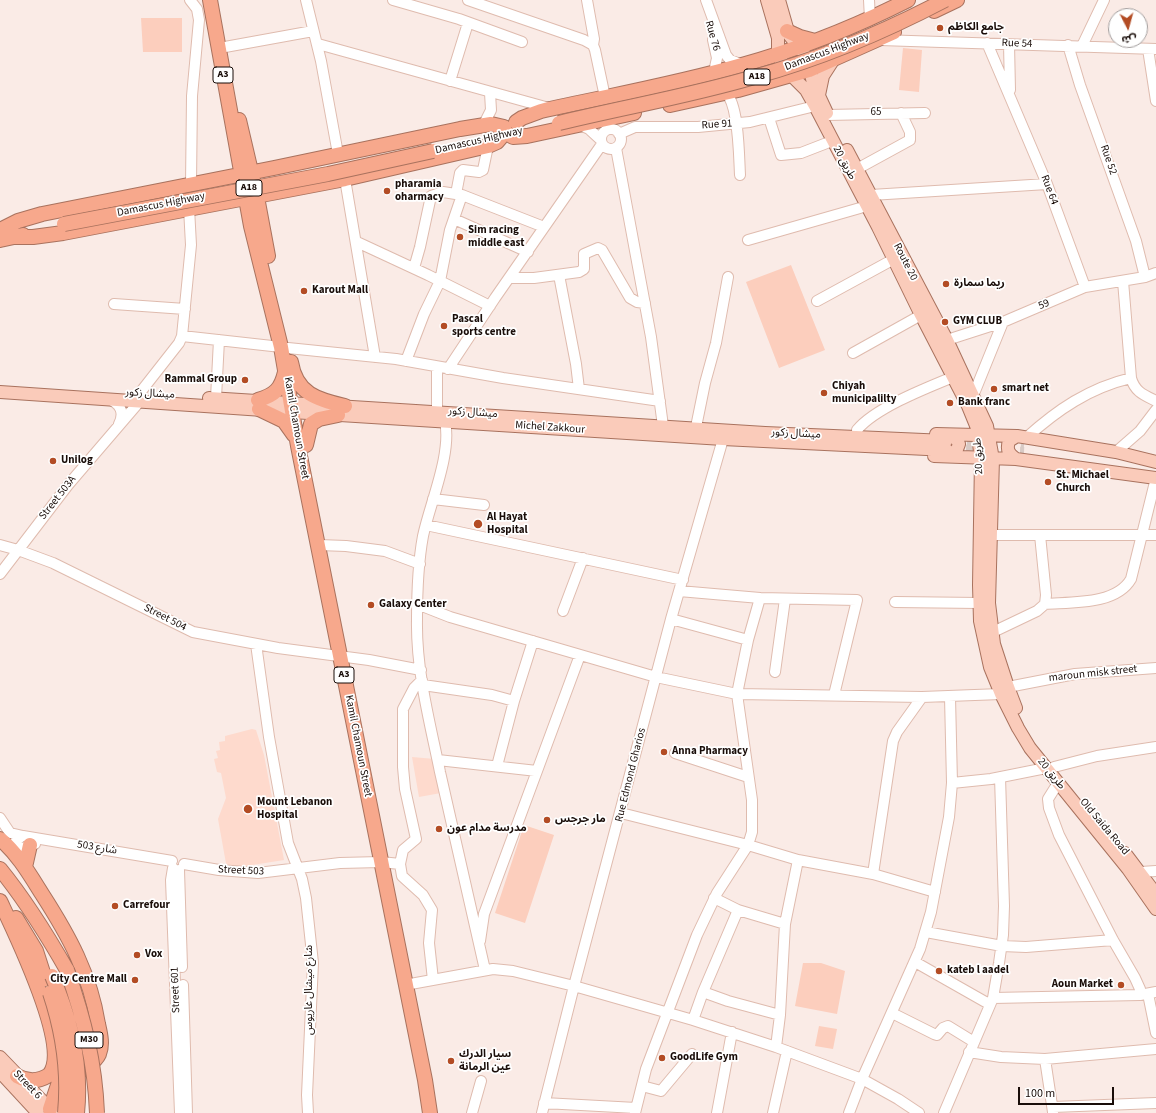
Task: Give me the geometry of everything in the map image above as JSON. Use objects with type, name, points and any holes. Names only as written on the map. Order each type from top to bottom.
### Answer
[{"type":"highway","name":"A3","points":[[210,0],[216,15],[225,48],[242,149]]},
{"type":"highway","name":"A3","points":[[217,0],[216,15],[247,174],[255,230],[289,371]]},
{"type":"highway","points":[[556,115],[605,97],[743,65],[815,41],[870,19],[908,0]]},
{"type":"highway","name":"Damascus Highway","points":[[1,233],[323,166],[433,147],[508,130],[556,115],[766,66],[847,37],[927,0]]},
{"type":"highway","name":"Damascus Highway","points":[[556,115],[726,85],[770,73],[840,48],[945,0]]},
{"type":"highway","points":[[1,233],[18,221],[35,215],[247,174],[484,124],[496,124],[508,130],[513,137],[523,137],[732,92],[791,76],[808,80],[834,59],[878,40],[957,0]]},
{"type":"highway","points":[[787,31],[800,38],[815,41]]},
{"type":"highway","points":[[15,237],[33,237],[63,233],[189,208],[345,180],[488,146],[497,142],[508,130]]},
{"type":"highway","points":[[226,178],[235,166],[242,149],[264,168],[279,167]]},
{"type":"highway","points":[[279,167],[274,178],[277,186],[286,191]]},
{"type":"highway","points":[[205,182],[214,186],[218,194],[216,201],[208,205]]},
{"type":"highway","points":[[255,230],[264,202],[272,196],[286,191]]},
{"type":"highway","points":[[224,202],[234,204],[242,209],[255,230]]},
{"type":"highway","name":"Damascus Highway","points":[[1,233],[15,237],[64,220]]},
{"type":"highway","points":[[302,446],[284,421],[258,405],[278,391],[289,371],[304,390],[310,395],[341,410]]},
{"type":"highway","name":"Kamil Chamoun Street","points":[[289,371],[302,446],[344,657],[391,863],[430,1113]]},
{"type":"highway","points":[[302,446],[311,424],[341,410]]},
{"type":"highway","points":[[12,837],[25,867]]},
{"type":"highway","points":[[12,837],[25,867],[71,940],[87,980],[97,1013],[101,1039],[100,1050],[94,1061],[56,1075],[33,1081],[27,1081],[17,1076]]},
{"type":"highway","name":"M30","points":[[0,869],[18,890],[67,970],[90,1047],[97,1113]]},
{"type":"highway","points":[[2,900],[37,982],[47,1013],[54,1051],[56,1075],[53,1105],[44,1111]]},
{"type":"highway","name":"M30","points":[[2,900],[36,951],[54,1007],[62,1037],[67,1075],[65,1113]]},
{"type":"highway","points":[[36,951],[52,976],[68,1017],[74,1045],[78,1077],[77,1113]]},
{"type":"highway","points":[[47,1013],[61,1013],[73,1006],[84,991],[87,980]]},
{"type":"highway","name":"Kamil Chamoun Street","points":[[409,984],[434,1084],[438,1113]]},
{"type":"main road","points":[[768,0],[778,38],[778,53],[783,65],[791,76]]},
{"type":"main road","points":[[779,0],[787,31],[792,40],[806,57],[808,80]]},
{"type":"main road","points":[[817,100],[823,76],[834,59]]},
{"type":"main road","name":"طريق 20","points":[[808,80],[832,141],[869,201],[920,315],[981,427],[987,466],[979,603],[985,646],[990,667],[1004,690],[1018,728],[1050,767],[1058,783],[1128,869],[1156,910]]},
{"type":"main road","name":"Route 20","points":[[817,100],[857,169],[869,201],[947,340],[973,396],[981,427]]},
{"type":"main road","name":"ميشال زكور","points":[[0,385],[258,405],[341,410],[437,411],[696,427],[723,436],[948,443]]},
{"type":"main road","name":"ميشال زكور","points":[[0,392],[108,398],[216,398],[258,405]]},
{"type":"main road","name":"Michel Zakkour","points":[[341,410],[445,421],[723,436]]},
{"type":"main road","points":[[723,436],[751,426],[857,430],[948,443],[981,427]]},
{"type":"main road","points":[[948,443],[969,427],[993,427],[1017,447],[1156,473]]},
{"type":"main road","points":[[981,427],[1017,447],[1156,478]]},
{"type":"main road","points":[[948,443],[964,458],[987,466]]},
{"type":"main road","points":[[1017,447],[1113,457],[1156,467]]},
{"type":"main road","points":[[987,466],[1017,447],[1116,452],[1156,462]]},
{"type":"main road","points":[[987,466],[991,535],[988,589],[994,644],[1004,690]]},
{"type":"main road","name":"Old Saida Road","points":[[1050,767],[1141,872],[1156,894]]},
{"type":"main road","name":"Street 6","points":[[0,1057],[44,1111]]},
{"type":"main road","name":"Street 6","points":[[0,1072],[44,1111]]},
{"type":"street","points":[[190,0],[198,15],[199,28],[192,102],[191,184]]},
{"type":"street","points":[[306,0],[313,31],[318,44],[338,154]]},
{"type":"street","points":[[392,0],[468,23],[522,42]]},
{"type":"street","points":[[468,0],[584,40],[593,45]]},
{"type":"street","points":[[587,0],[593,34],[593,45],[597,53],[605,97]]},
{"type":"street","name":"Rue 76","points":[[701,0],[717,43],[730,60],[743,65]]},
{"type":"street","points":[[869,0],[870,19]]},
{"type":"street","points":[[1082,46],[1104,0]]},
{"type":"street","name":"Rue 76","points":[[707,3],[717,43],[717,58],[714,72]]},
{"type":"street","points":[[198,15],[216,15]]},
{"type":"street","points":[[450,81],[468,23]]},
{"type":"street","points":[[225,48],[313,31]]},
{"type":"street","name":"Rue 54","points":[[878,40],[1152,49]]},
{"type":"street","points":[[318,44],[450,81],[556,115]]},
{"type":"street","name":"Rue 64","points":[[987,44],[1010,94],[1047,184],[1085,287]]},
{"type":"street","name":"Rue 64","points":[[1010,44],[1010,94]]},
{"type":"street","name":"Rue 52","points":[[1068,46],[1080,85],[1136,241],[1145,276]]},
{"type":"street","points":[[1152,49],[1156,101]]},
{"type":"street","points":[[732,92],[740,175]]},
{"type":"street","points":[[484,124],[491,110],[490,93]]},
{"type":"street","name":"Rue 91","points":[[618,132],[633,127],[698,127],[736,124],[769,118],[817,100]]},
{"type":"street","points":[[857,169],[910,140],[910,132],[901,113]]},
{"type":"street","name":"65","points":[[827,115],[925,113]]},
{"type":"street","points":[[631,114],[622,122],[618,132],[621,141],[616,148],[645,303],[663,426]]},
{"type":"street","points":[[769,118],[780,155],[801,153],[832,141]]},
{"type":"street","points":[[580,125],[589,129],[607,148],[616,148]]},
{"type":"street","points":[[448,369],[602,142],[602,134],[606,130],[618,132]]},
{"type":"street","points":[[406,361],[424,314],[440,281],[450,230],[459,195],[460,174],[463,170],[479,172],[483,170],[488,146]]},
{"type":"street","points":[[345,180],[375,357]]},
{"type":"street","points":[[748,240],[869,201],[1047,184]]},
{"type":"street","points":[[414,268],[431,196],[443,192],[459,195],[544,227]]},
{"type":"street","points":[[189,208],[191,235],[182,336],[406,361],[448,369],[660,401]]},
{"type":"street","points":[[454,219],[528,252]]},
{"type":"street","points":[[356,242],[414,268],[490,306]]},
{"type":"street","points":[[509,278],[559,275],[582,271],[585,266],[584,254],[598,248],[602,250],[630,298],[637,302],[645,303]]},
{"type":"street","points":[[818,301],[894,259]]},
{"type":"street","name":"59","points":[[947,340],[1002,322],[1085,287],[1123,281],[1156,273]]},
{"type":"street","points":[[559,275],[574,356],[578,389]]},
{"type":"street","points":[[696,427],[705,383],[716,343],[728,278]]},
{"type":"street","points":[[1123,281],[1131,378],[1134,386],[1139,392],[1156,401]]},
{"type":"street","points":[[114,304],[185,309]]},
{"type":"street","points":[[853,353],[920,315]]},
{"type":"street","points":[[973,396],[1002,322]]},
{"type":"street","name":"Street 503A","points":[[0,574],[84,465],[140,397],[179,343],[182,336]]},
{"type":"street","points":[[216,398],[219,340]]},
{"type":"street","points":[[437,367],[437,411]]},
{"type":"street","points":[[857,430],[868,419],[882,411],[953,376]]},
{"type":"street","points":[[1017,447],[1066,405],[1106,386],[1131,378]]},
{"type":"street","points":[[108,398],[117,403],[122,410],[122,419],[119,424]]},
{"type":"street","points":[[1116,452],[1140,431],[1156,412]]},
{"type":"street","points":[[445,421],[447,435],[446,446],[426,525],[420,564],[417,604],[417,633],[422,678],[438,760],[485,970]]},
{"type":"street","name":"Rue Edmond Gharios","points":[[543,1108],[671,619],[723,436]]},
{"type":"street","points":[[993,632],[1037,611],[1045,604],[1085,601],[1114,596],[1120,592],[1131,579],[1156,478]]},
{"type":"street","points":[[433,499],[484,505]]},
{"type":"street","points":[[426,525],[683,580]]},
{"type":"street","points":[[991,535],[1156,535]]},
{"type":"street","points":[[1040,535],[1046,594],[1045,604]]},
{"type":"street","points":[[322,545],[385,551],[420,564]]},
{"type":"street","name":"Street 504","points":[[0,546],[18,550],[53,563],[189,630],[212,637],[344,657],[514,701]]},
{"type":"street","points":[[563,612],[583,558]]},
{"type":"street","points":[[680,591],[760,598],[857,600],[834,695]]},
{"type":"street","points":[[543,1108],[635,1110],[646,1069],[697,935],[714,898],[748,845],[752,832],[752,800],[737,694],[748,640],[760,598]]},
{"type":"street","points":[[775,672],[785,599]]},
{"type":"street","points":[[895,602],[979,603]]},
{"type":"street","name":"maroun misk street","points":[[417,604],[450,617],[656,677],[737,694],[950,697],[1004,690],[1075,674],[1156,668]]},
{"type":"street","points":[[671,619],[748,640]]},
{"type":"street","points":[[497,766],[514,701],[533,641]]},
{"type":"street","name":"شارع ميشال غاريوس","points":[[256,644],[271,748],[288,842],[306,898],[313,963],[307,1095],[308,1113]]},
{"type":"street","points":[[479,947],[484,914],[511,846],[580,654]]},
{"type":"street","points":[[297,868],[391,863],[416,838],[405,789],[402,767],[402,709],[414,688],[422,678]]},
{"type":"street","points":[[874,874],[893,740],[896,732],[922,697]]},
{"type":"street","points":[[849,1113],[862,1079],[926,932],[949,817],[952,783],[950,697]]},
{"type":"street","points":[[952,783],[1000,777],[1097,756],[1156,747]]},
{"type":"street","points":[[675,753],[748,777]]},
{"type":"street","points":[[438,760],[537,771]]},
{"type":"street","points":[[944,1113],[991,1001],[1002,946],[1004,884],[1000,777]]},
{"type":"street","points":[[1058,783],[1048,797],[1049,808],[1059,835],[1112,940],[1140,989],[1148,994],[1156,1033]]},
{"type":"street","points":[[621,813],[748,845],[798,860],[874,874],[935,892]]},
{"type":"street","points":[[0,818],[12,837]]},
{"type":"street","name":"شارع 503","points":[[12,837],[41,844],[63,846],[176,866]]},
{"type":"street","points":[[776,1047],[780,1015],[785,924],[798,860]]},
{"type":"street","points":[[391,863],[402,876],[423,895],[432,910],[429,943],[433,980]]},
{"type":"street","name":"Street 503","points":[[176,866],[244,872],[276,872],[297,868]]},
{"type":"street","name":"Street 601","points":[[176,866],[171,880],[180,1113]]},
{"type":"street","name":"Street 601","points":[[176,866],[187,1113]]},
{"type":"street","points":[[1141,872],[1156,871]]},
{"type":"street","points":[[714,898],[738,910],[785,924]]},
{"type":"street","points":[[693,1020],[703,992],[738,910]]},
{"type":"street","points":[[472,916],[479,917],[484,914]]},
{"type":"street","points":[[926,932],[1002,946],[1053,946],[1112,940]]},
{"type":"street","points":[[914,962],[991,1001],[1148,994]]},
{"type":"street","points":[[409,984],[485,970],[513,971],[574,986],[693,1020],[787,1051],[862,1079],[898,1099],[919,1113]]},
{"type":"street","points":[[703,992],[728,1001],[780,1015]]},
{"type":"street","points":[[892,1013],[937,1035],[943,1028],[948,1026],[974,1042]]},
{"type":"street","points":[[717,1113],[732,1032]]},
{"type":"street","points":[[969,1052],[1001,1057],[1045,1059],[1156,1049]]},
{"type":"street","points":[[773,1113],[787,1051]]},
{"type":"street","points":[[642,1086],[661,1092],[692,1054]]},
{"type":"street","points":[[1045,1059],[1053,1110],[1156,1103]]},
{"type":"street","points":[[472,1113],[481,1081]]},
{"type":"shaded area","points":[[141,18],[182,18],[182,52],[143,52]]},
{"type":"shaded area","points":[[903,48],[922,50],[919,92],[899,90]]},
{"type":"shaded area","points":[[791,265],[825,350],[779,368],[746,282]]},
{"type":"shaded area","name":"Mount Lebanon Hospital","points":[[252,729],[256,730],[264,755],[284,860],[227,869],[218,819],[226,798],[221,773],[217,772],[214,759],[218,758],[216,751],[220,750],[219,742],[225,741],[225,736]]},
{"type":"shaded area","points":[[412,757],[435,759],[441,793],[419,797]]},
{"type":"shaded area","points":[[524,825],[554,835],[525,923],[495,913]]},
{"type":"shaded area","points":[[803,963],[821,963],[845,971],[837,1014],[795,1006]]},
{"type":"shaded area","points":[[819,1026],[837,1029],[833,1049],[815,1046]]},
{"type":"tunnel","points":[[949,441],[1024,444]]},
{"type":"tunnel","points":[[948,450],[1024,453]]},
{"type":"place","name":"جامع الكاظم","points":[[940,28]]},
{"type":"place","name":"pharamia oharmacy","points":[[387,191]]},
{"type":"place","name":"Sim racing middle east","points":[[460,237]]},
{"type":"place","name":"ريما سمارة","points":[[946,284]]},
{"type":"place","name":"Karout Mall","points":[[304,291]]},
{"type":"place","name":"GYM CLUB","points":[[945,322]]},
{"type":"place","name":"Pascal sports centre","points":[[444,326]]},
{"type":"place","name":"Rammal Group","points":[[245,380]]},
{"type":"place","name":"smart net","points":[[994,389]]},
{"type":"place","name":"Chiyah municipalilty","points":[[824,393]]},
{"type":"place","name":"Bank franc","points":[[950,403]]},
{"type":"place","name":"Unilog","points":[[53,461]]},
{"type":"place","name":"St. Michael Church","points":[[1048,482]]},
{"type":"place","name":"Al Hayat Hospital","points":[[478,524]]},
{"type":"place","name":"Galaxy Center","points":[[371,605]]},
{"type":"place","name":"Anna Pharmacy","points":[[664,752]]},
{"type":"place","name":"Mount Lebanon Hospital","points":[[248,809]]},
{"type":"place","name":"مار جرجس","points":[[547,820]]},
{"type":"place","name":"مدرسة مدام عون","points":[[439,829]]},
{"type":"place","name":"Carrefour","points":[[115,906]]},
{"type":"place","name":"Vox","points":[[137,955]]},
{"type":"place","name":"kateb l aadel","points":[[939,971]]},
{"type":"place","name":"City Centre Mall","points":[[135,980]]},
{"type":"place","name":"Aoun Market","points":[[1121,985]]},
{"type":"place","name":"GoodLife Gym","points":[[662,1058]]},
{"type":"place","name":"سيار الدرك عين الرمانة","points":[[451,1061]]}]
